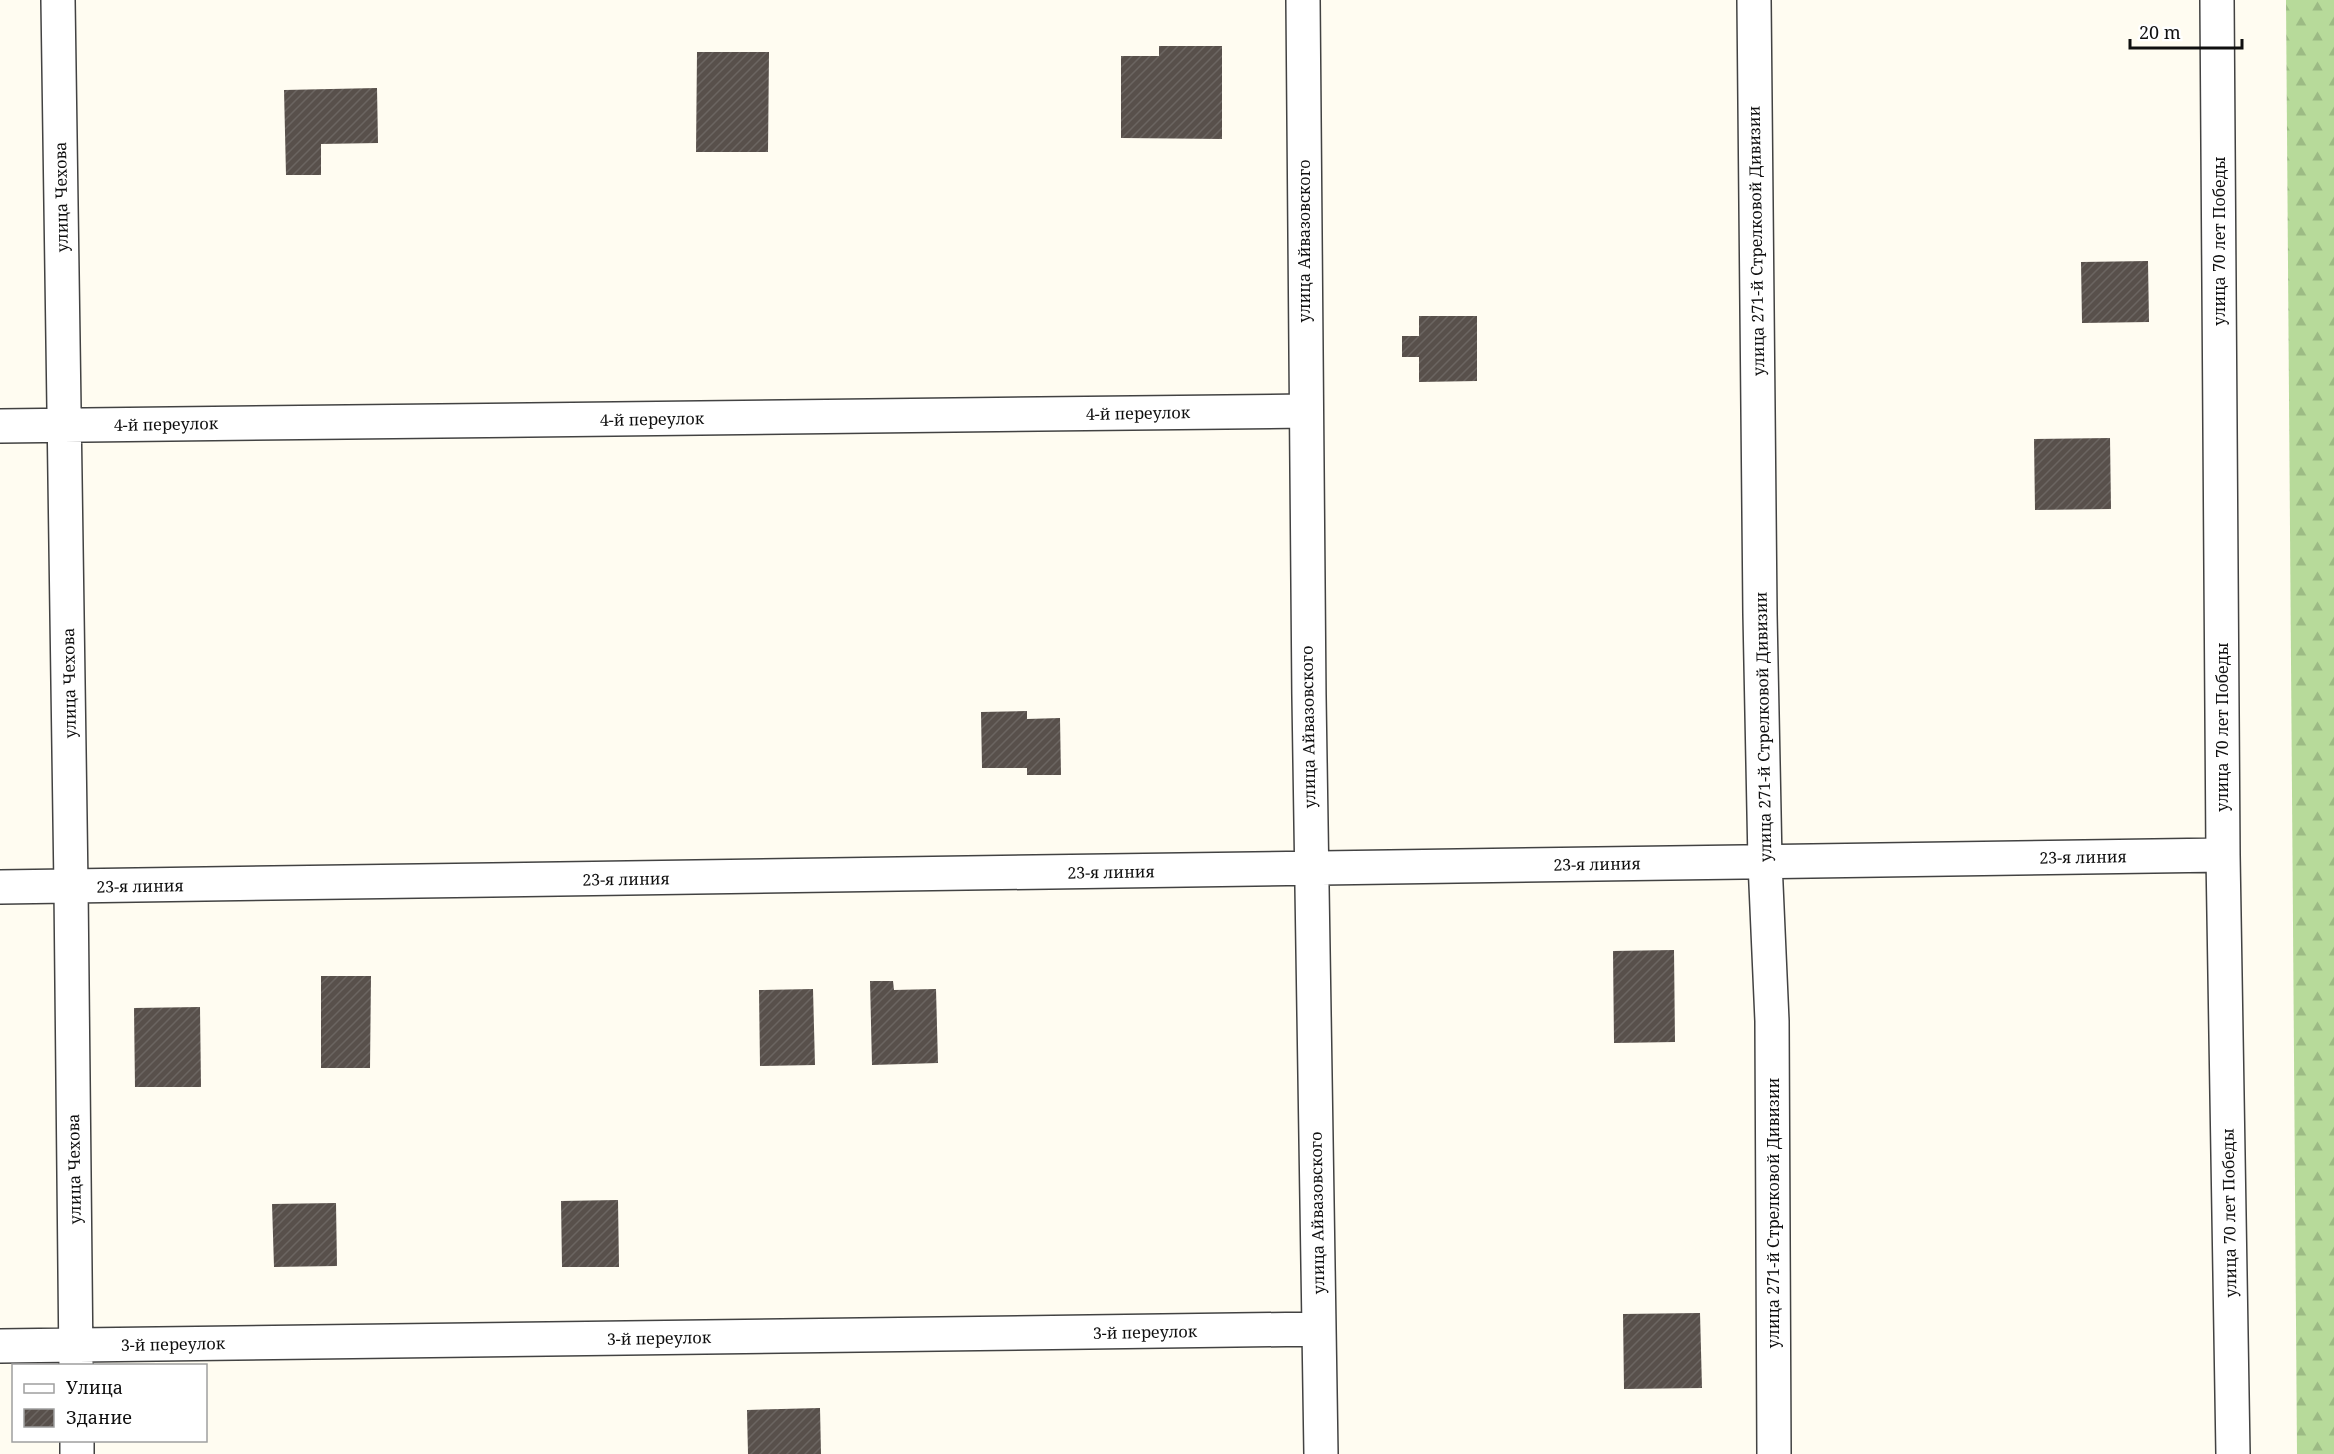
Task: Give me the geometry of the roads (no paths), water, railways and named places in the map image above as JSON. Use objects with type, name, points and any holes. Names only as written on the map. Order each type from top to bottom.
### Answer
[{"type":"street","name":"улица Чехова","points":[[58,0],[76,1355]]},
{"type":"street","name":"улица Айвазовского","points":[[1303,0],[1310,869],[1321,1454]]},
{"type":"street","name":"улица 271-й Стрелковой Дивизии","points":[[1754,0],[1760,614],[1765,862],[1772,1021],[1774,1454]]},
{"type":"street","name":"улица 70 лет Победы","points":[[2217,0],[2223,855],[2233,1454]]},
{"type":"street","name":"4-й переулок","points":[[0,426],[1305,411]]},
{"type":"street","name":"23-я линия","points":[[0,887],[2223,855]]},
{"type":"street","name":"3-й переулок","points":[[0,1346],[76,1355],[1319,1329]]}]
